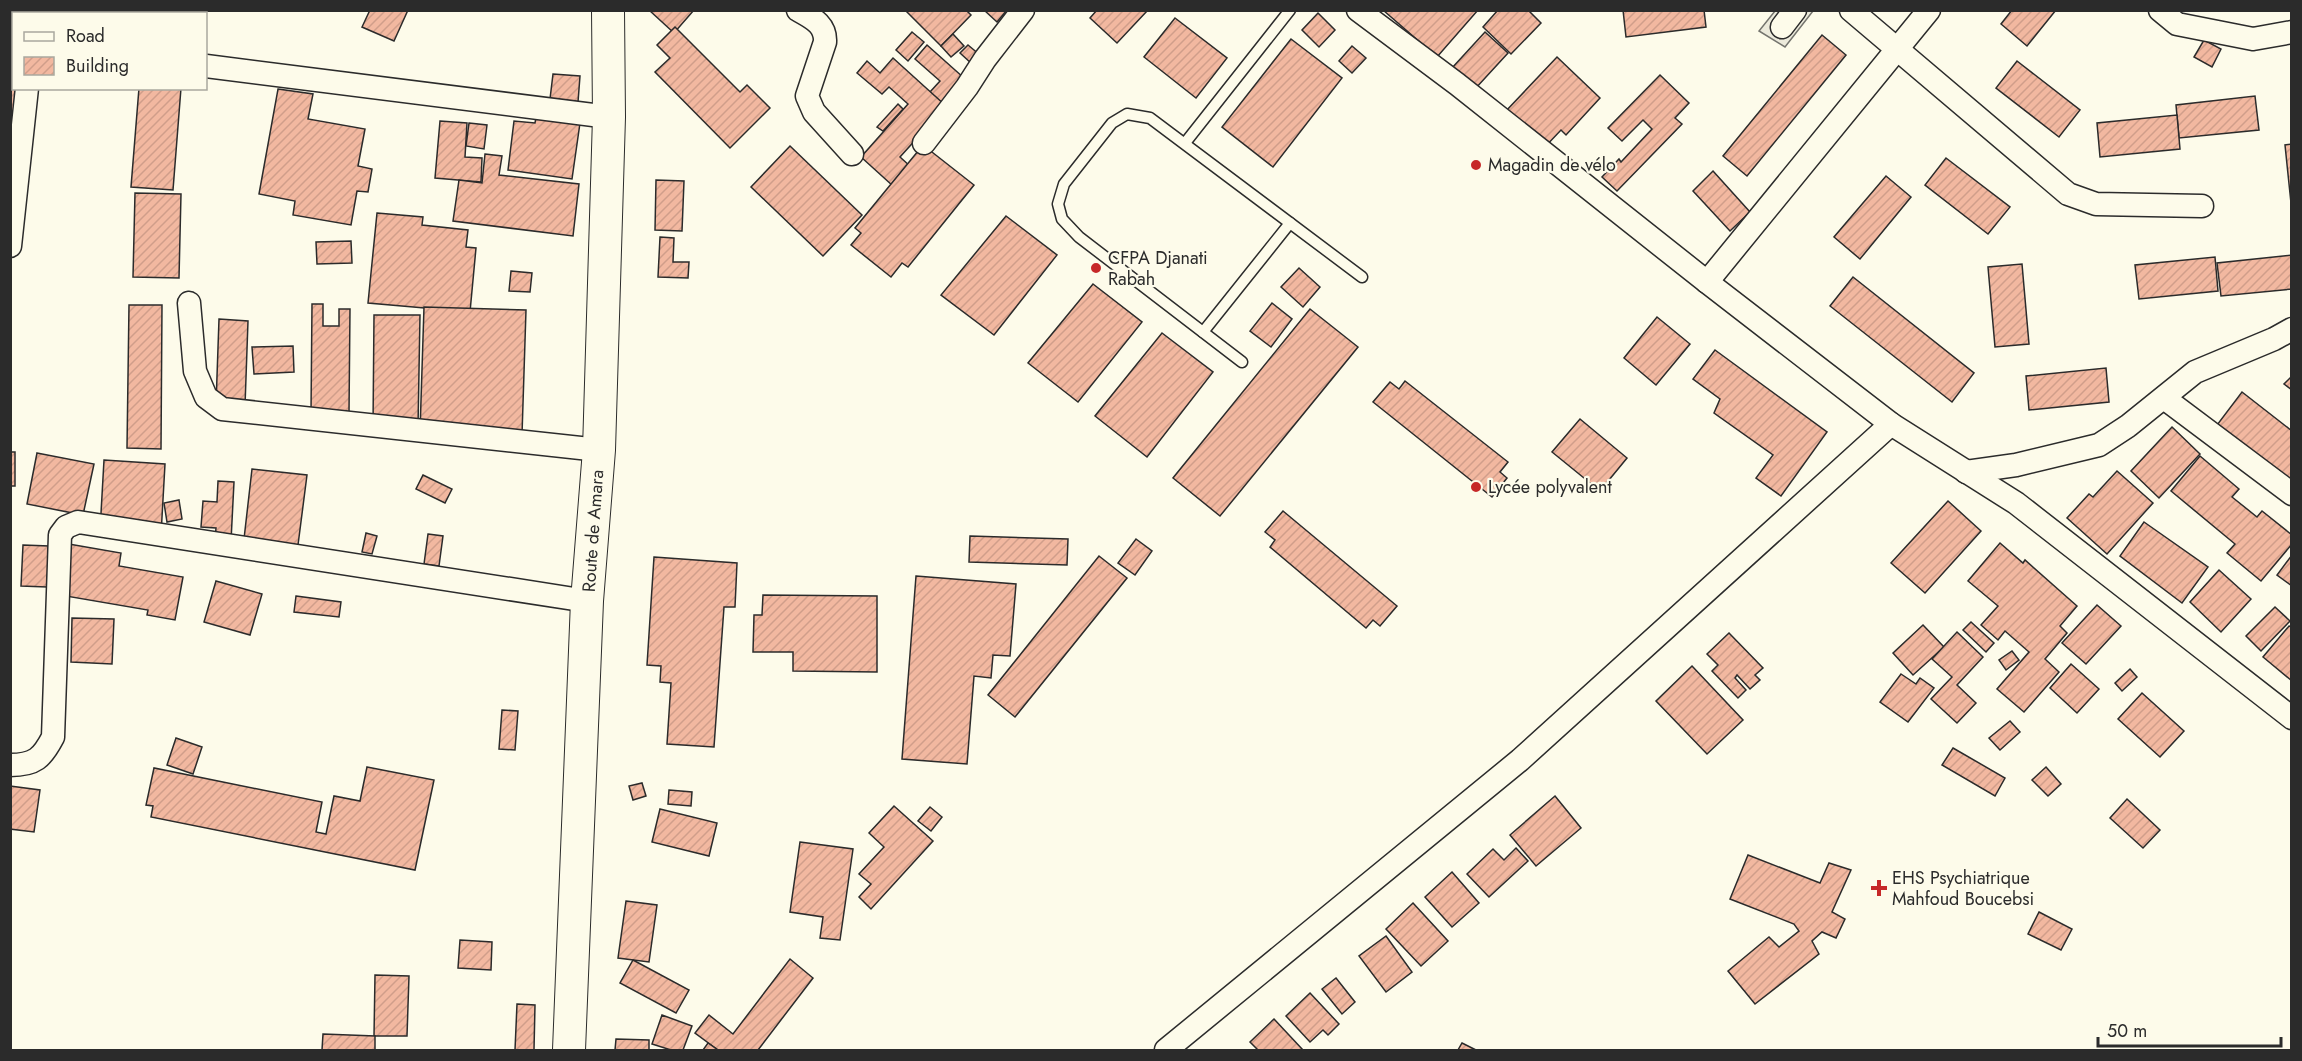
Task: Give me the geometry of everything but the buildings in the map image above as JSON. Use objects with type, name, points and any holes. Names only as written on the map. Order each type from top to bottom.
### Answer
[{"type":"street","name":"Route de Amara","points":[[569,1050],[587,601],[599,450],[609,117],[608,10]]},
{"type":"street","points":[[798,10],[820,24],[826,32],[825,42],[807,96],[809,105],[852,154]]},
{"type":"street","points":[[924,143],[968,87],[985,59],[1023,10]]},
{"type":"street","points":[[1358,10],[1891,424],[2016,504],[2292,718]]},
{"type":"street","points":[[1851,10],[2068,194],[2096,204],[2202,206]]},
{"type":"street","points":[[1707,282],[1898,51],[1929,10]]},
{"type":"street","points":[[2160,10],[2176,24],[2253,39],[2292,32]]},
{"type":"street","points":[[207,66],[609,117]]},
{"type":"street","points":[[10,246],[27,90]]},
{"type":"street","points":[[189,303],[195,371],[206,397],[222,409],[599,450]]},
{"type":"street","points":[[1966,472],[2016,465],[2099,445],[2128,426],[2195,372],[2274,339],[2292,328]]},
{"type":"street","points":[[2164,398],[2292,494]]},
{"type":"street","points":[[1166,1050],[1521,760],[1891,424]]},
{"type":"street","points":[[10,765],[26,765],[44,754],[53,737],[60,536],[66,527],[78,522],[587,601]]},
{"type":"lane","points":[[1185,143],[1290,10]]},
{"type":"lane","points":[[1242,362],[1080,237],[1062,219],[1058,204],[1064,184],[1112,123],[1126,114],[1150,118],[1362,277]]},
{"type":"lane","points":[[1203,332],[1290,223]]},
{"type":"shaded area","points":[[1775,11],[1813,11],[1785,47],[1759,31]]},
{"type":"place","name":"Magadin de vélo","points":[[1476,165]]},
{"type":"place","name":"CFPA Djanati Rabah","points":[[1096,268]]},
{"type":"place","name":"Lycée polyvalent","points":[[1476,487]]},
{"type":"place","name":"EHS Psychiatrique Mahfoud Boucebsi","points":[[1879,888]]}]
